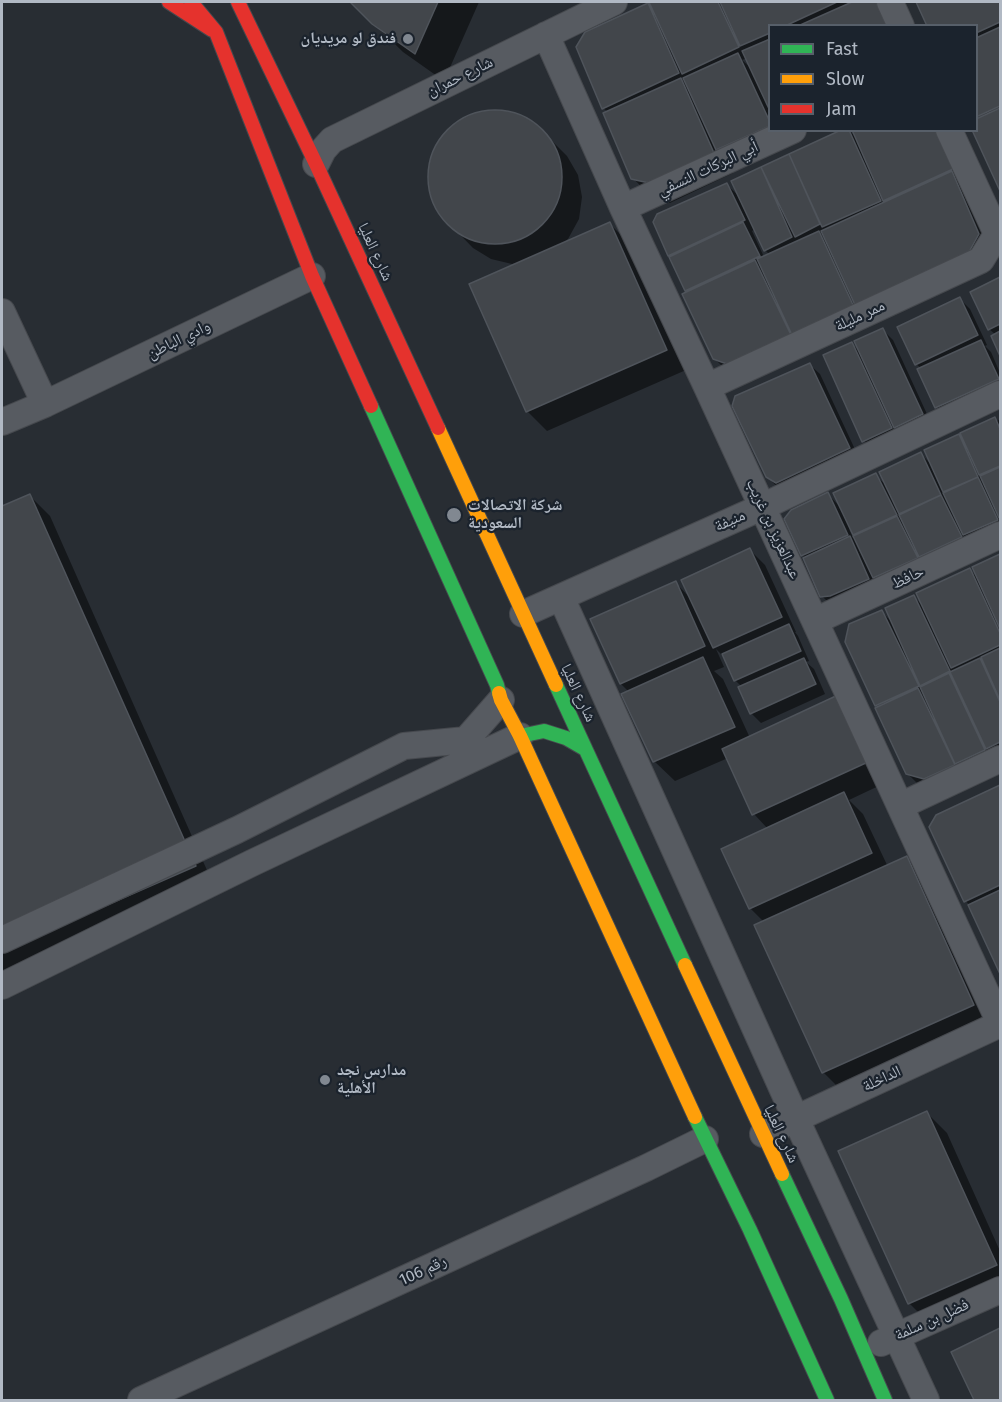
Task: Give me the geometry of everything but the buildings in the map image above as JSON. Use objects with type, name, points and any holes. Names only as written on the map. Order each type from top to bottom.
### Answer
[{"type":"main road","points":[[169,2],[216,32]]},
{"type":"main road","points":[[191,2],[216,32],[312,276],[497,685],[501,700],[520,736],[705,1138],[750,1230],[827,1401]]},
{"type":"main road","name":"شارع العليا","points":[[240,2],[244,16],[316,164],[829,1273],[885,1401]]},
{"type":"main road","points":[[520,736],[544,731],[566,738],[585,749]]},
{"type":"street","name":"شارع حمران","points":[[316,164],[323,150],[332,140],[614,2]]},
{"type":"street","points":[[890,2],[900,24]]},
{"type":"street","name":"عبدالعزيز بن غريب","points":[[546,35],[623,208],[1000,1024]]},
{"type":"street","name":"أبي البركات النسفي","points":[[623,208],[789,132]]},
{"type":"street","points":[[950,132],[999,233]]},
{"type":"street","name":"ممر مليلة","points":[[707,387],[981,260],[999,233]]},
{"type":"street","name":"وادي الباطن","points":[[2,422],[45,404],[312,276]]},
{"type":"street","points":[[2,312],[45,404]]},
{"type":"street","name":"منيفة","points":[[523,614],[762,507],[1000,394]]},
{"type":"street","name":"حافظ","points":[[815,621],[1000,535]]},
{"type":"street","points":[[561,597],[796,1119],[926,1401]]},
{"type":"street","points":[[2,940],[237,830],[404,746],[466,740],[501,700]]},
{"type":"street","points":[[2,986],[252,863],[520,736]]},
{"type":"street","points":[[900,806],[1000,759]]},
{"type":"street","name":"الداخلة","points":[[763,1134],[1000,1024]]},
{"type":"street","name":"رقم 106","points":[[141,1401],[646,1168],[705,1138]]},
{"type":"street","name":"فضل بن سلمة","points":[[864,1350],[1000,1290]]},
{"type":"traffic: fast","points":[[371,406],[499,693]]},
{"type":"traffic: fast","points":[[556,685],[685,965]]},
{"type":"traffic: fast","points":[[520,736],[544,731],[566,738],[585,749]]},
{"type":"traffic: fast","points":[[695,1117],[750,1230],[827,1400]]},
{"type":"traffic: fast","points":[[782,1174],[841,1299],[885,1400]]},
{"type":"traffic: slow","points":[[438,428],[556,685]]},
{"type":"traffic: slow","points":[[499,693],[695,1117]]},
{"type":"traffic: slow","points":[[685,965],[782,1174]]},
{"type":"traffic: jam","points":[[169,2],[212,30]]},
{"type":"traffic: jam","points":[[191,2],[216,32],[312,276],[371,406]]},
{"type":"traffic: jam","points":[[238,2],[438,428]]},
{"type":"place","name":"فندق لو مريديان","points":[[408,39]]},
{"type":"place","name":"شركة الاتصالات السعودية","points":[[454,515]]},
{"type":"place","name":"مدارس نجد الأهلية","points":[[325,1080]]}]
